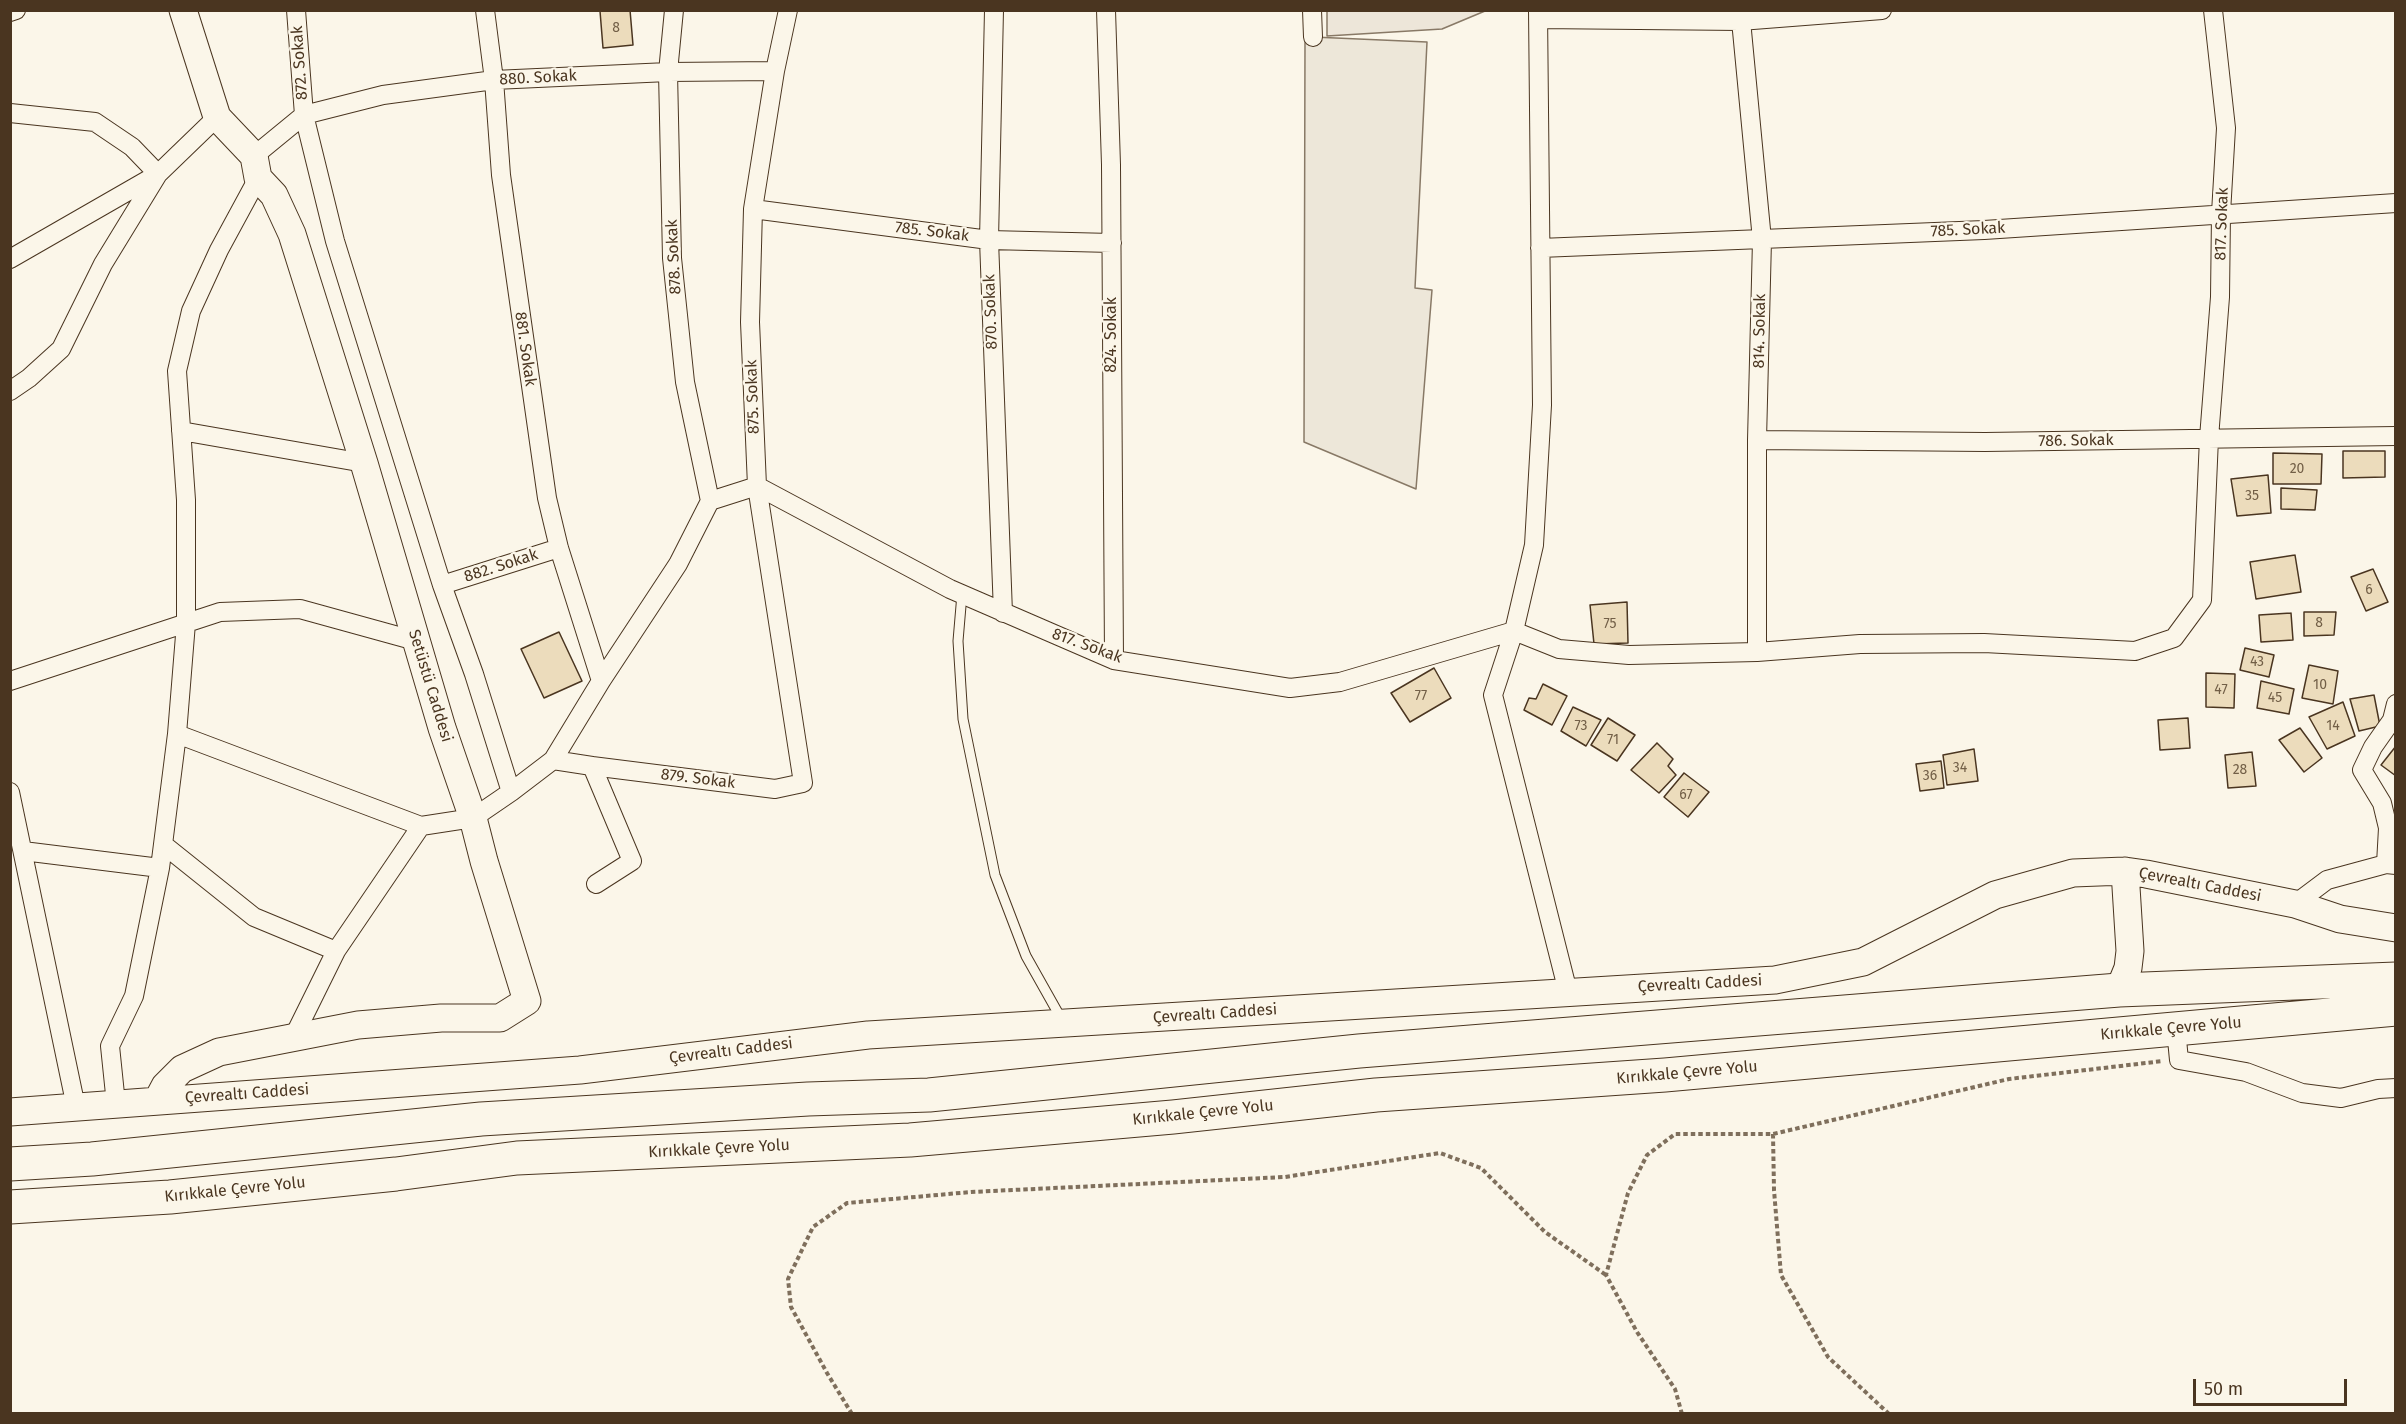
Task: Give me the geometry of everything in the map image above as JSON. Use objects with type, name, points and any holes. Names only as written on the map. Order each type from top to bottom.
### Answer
[{"type":"highway","points":[[10,1164],[92,1159],[481,1119],[808,1099],[929,1095],[1359,1051],[2120,990],[2396,979]]},
{"type":"highway","name":"Kırıkkale Çevre Yolu","points":[[10,1207],[170,1197],[396,1174],[517,1158],[910,1140],[1173,1117],[1376,1095],[2177,1044],[2396,1009]]},
{"type":"main road","name":"Setüstü Caddesi","points":[[157,1101],[165,1086],[182,1069],[219,1052],[358,1025],[441,1017],[500,1017],[527,1001],[473,818],[442,728],[364,463],[292,234],[274,195],[256,167],[217,117],[183,10]]},
{"type":"main road","points":[[2120,990],[2128,968],[2130,951],[2125,872]]},
{"type":"main road","name":"Çevrealtı Caddesi","points":[[10,1112],[580,1070],[868,1035],[1775,980],[1863,962],[1995,896],[2073,873],[2146,873],[2295,904],[2340,919],[2396,928]]},
{"type":"street","points":[[10,12],[16,10]]},
{"type":"street","name":"872. Sokak","points":[[296,10],[304,115],[344,275],[442,585],[474,674],[511,792]]},
{"type":"street","name":"881. Sokak","points":[[485,10],[494,80],[501,175],[547,498],[559,548],[601,681]]},
{"type":"street","name":"878. Sokak","points":[[674,10],[668,72],[674,269],[685,382],[710,501]]},
{"type":"street","name":"875. Sokak","points":[[788,10],[775,71],[753,209],[750,322],[757,486],[803,783]]},
{"type":"street","name":"870. Sokak","points":[[994,10],[989,240],[1003,613]]},
{"type":"street","name":"824. Sokak","points":[[1106,10],[1112,243],[1114,660]]},
{"type":"street","points":[[1312,10],[1312,37]]},
{"type":"street","points":[[1568,992],[1493,695],[1514,631],[1534,545],[1542,405],[1538,15],[1740,16],[1881,10]]},
{"type":"street","name":"817. Sokak","points":[[757,486],[962,594],[1114,660],[1290,688],[1340,682],[1514,631],[1559,649],[1629,655],[1757,652],[1860,644],[1984,643],[2135,651],[2174,638],[2202,600],[2220,297],[2221,213],[2226,128],[2213,10]]},
{"type":"street","name":"814. Sokak","points":[[1740,16],[1762,240],[1757,440],[1757,652]]},
{"type":"street","name":"880. Sokak","points":[[304,115],[383,95],[494,80],[668,72],[775,71]]},
{"type":"street","points":[[10,114],[95,122],[132,147],[158,174]]},
{"type":"street","points":[[116,1104],[110,1046],[134,996],[164,845],[177,734],[186,623],[186,500],[177,371],[191,311],[256,167],[304,115]]},
{"type":"street","points":[[10,259],[158,174],[217,117]]},
{"type":"street","points":[[10,391],[29,378],[61,349],[103,264],[158,174]]},
{"type":"street","name":"785. Sokak","points":[[1540,248],[1983,230],[2396,203]]},
{"type":"street","name":"785. Sokak","points":[[753,209],[989,240],[1112,243]]},
{"type":"street","points":[[181,431],[364,463]]},
{"type":"street","name":"786. Sokak","points":[[1757,440],[1985,442],[2396,436]]},
{"type":"street","points":[[177,734],[421,826],[473,818],[553,760],[601,681],[678,564],[710,501],[757,486]]},
{"type":"street","name":"882. Sokak","points":[[442,585],[559,548]]},
{"type":"street","points":[[10,681],[220,612],[300,609],[416,641]]},
{"type":"street","points":[[2295,904],[2327,880],[2390,864],[2388,828],[2382,803],[2362,770],[2373,747],[2392,720],[2396,704]]},
{"type":"street","name":"879. Sokak","points":[[553,760],[775,789],[803,783]]},
{"type":"street","points":[[592,766],[633,861],[596,884]]},
{"type":"street","points":[[10,792],[76,1107]]},
{"type":"street","points":[[294,1036],[336,951],[421,826]]},
{"type":"street","points":[[164,845],[254,916],[336,951]]},
{"type":"street","points":[[23,851],[160,868]]},
{"type":"street","points":[[2177,1044],[2302,1094],[2341,1098],[2378,1089],[2396,1089]]},
{"type":"lane","points":[[962,594],[958,641],[963,719],[995,875],[1026,956],[1064,1023]]},
{"type":"path","points":[[1606,1275],[1628,1193],[1647,1155],[1675,1134],[1773,1134],[2009,1079],[2177,1044]]},
{"type":"path","points":[[1773,1134],[1774,1190],[1782,1275],[1828,1357],[1889,1413]]},
{"type":"path","points":[[852,1413],[826,1373],[791,1307],[788,1279],[813,1227],[847,1203],[971,1192],[1285,1177],[1440,1153],[1481,1168],[1545,1232],[1606,1275],[1637,1332],[1675,1389],[1682,1413]]},
{"type":"shaded area","points":[[1327,10],[1485,11],[1442,29],[1327,36]]},
{"type":"shaded area","points":[[1313,37],[1427,42],[1415,288],[1432,290],[1416,489],[1304,442],[1305,40]]},
{"type":"building","points":[[630,10],[633,45],[603,48],[600,11]]},
{"type":"building","points":[[2343,451],[2385,451],[2385,477],[2343,478]]},
{"type":"building","points":[[2273,453],[2322,454],[2321,484],[2273,484]]},
{"type":"building","points":[[2268,475],[2271,513],[2237,516],[2231,479]]},
{"type":"building","points":[[2281,488],[2317,490],[2315,510],[2281,509]]},
{"type":"building","points":[[2295,555],[2301,592],[2256,599],[2250,562]]},
{"type":"building","points":[[2373,569],[2388,602],[2366,611],[2351,577]]},
{"type":"building","points":[[1627,602],[1628,643],[1594,644],[1590,605]]},
{"type":"building","points":[[2304,612],[2336,612],[2334,635],[2304,636]]},
{"type":"building","points":[[2291,613],[2293,640],[2261,642],[2259,615]]},
{"type":"building","points":[[559,632],[582,681],[544,698],[521,649]]},
{"type":"building","points":[[2245,648],[2274,655],[2269,677],[2240,670]]},
{"type":"building","points":[[2309,665],[2338,671],[2333,704],[2302,698]]},
{"type":"building","points":[[1434,668],[1451,698],[1410,722],[1391,693]]},
{"type":"building","points":[[2206,673],[2235,674],[2234,708],[2206,707]]},
{"type":"building","points":[[2261,681],[2294,689],[2289,714],[2257,708]]},
{"type":"building","points":[[1543,684],[1567,696],[1552,725],[1524,710],[1529,698],[1536,699]]},
{"type":"building","points":[[2374,695],[2380,726],[2359,731],[2350,699]]},
{"type":"building","points":[[2343,702],[2355,736],[2327,749],[2309,717]]},
{"type":"building","points":[[1573,707],[1601,720],[1586,746],[1561,731]]},
{"type":"building","points":[[1608,718],[1635,735],[1617,761],[1591,745]]},
{"type":"building","points":[[2188,718],[2190,748],[2160,750],[2158,720]]},
{"type":"building","points":[[2300,728],[2322,758],[2304,772],[2279,740]]},
{"type":"building","points":[[1657,743],[1673,759],[1668,766],[1676,775],[1659,793],[1631,770]]},
{"type":"building","points":[[2396,746],[2396,776],[2381,765]]},
{"type":"building","points":[[1974,749],[1978,781],[1947,785],[1943,755]]},
{"type":"building","points":[[2252,752],[2256,786],[2228,788],[2225,755]]},
{"type":"building","points":[[1941,761],[1944,788],[1920,791],[1916,764]]},
{"type":"building","points":[[1684,773],[1709,792],[1688,817],[1664,797]]}]
